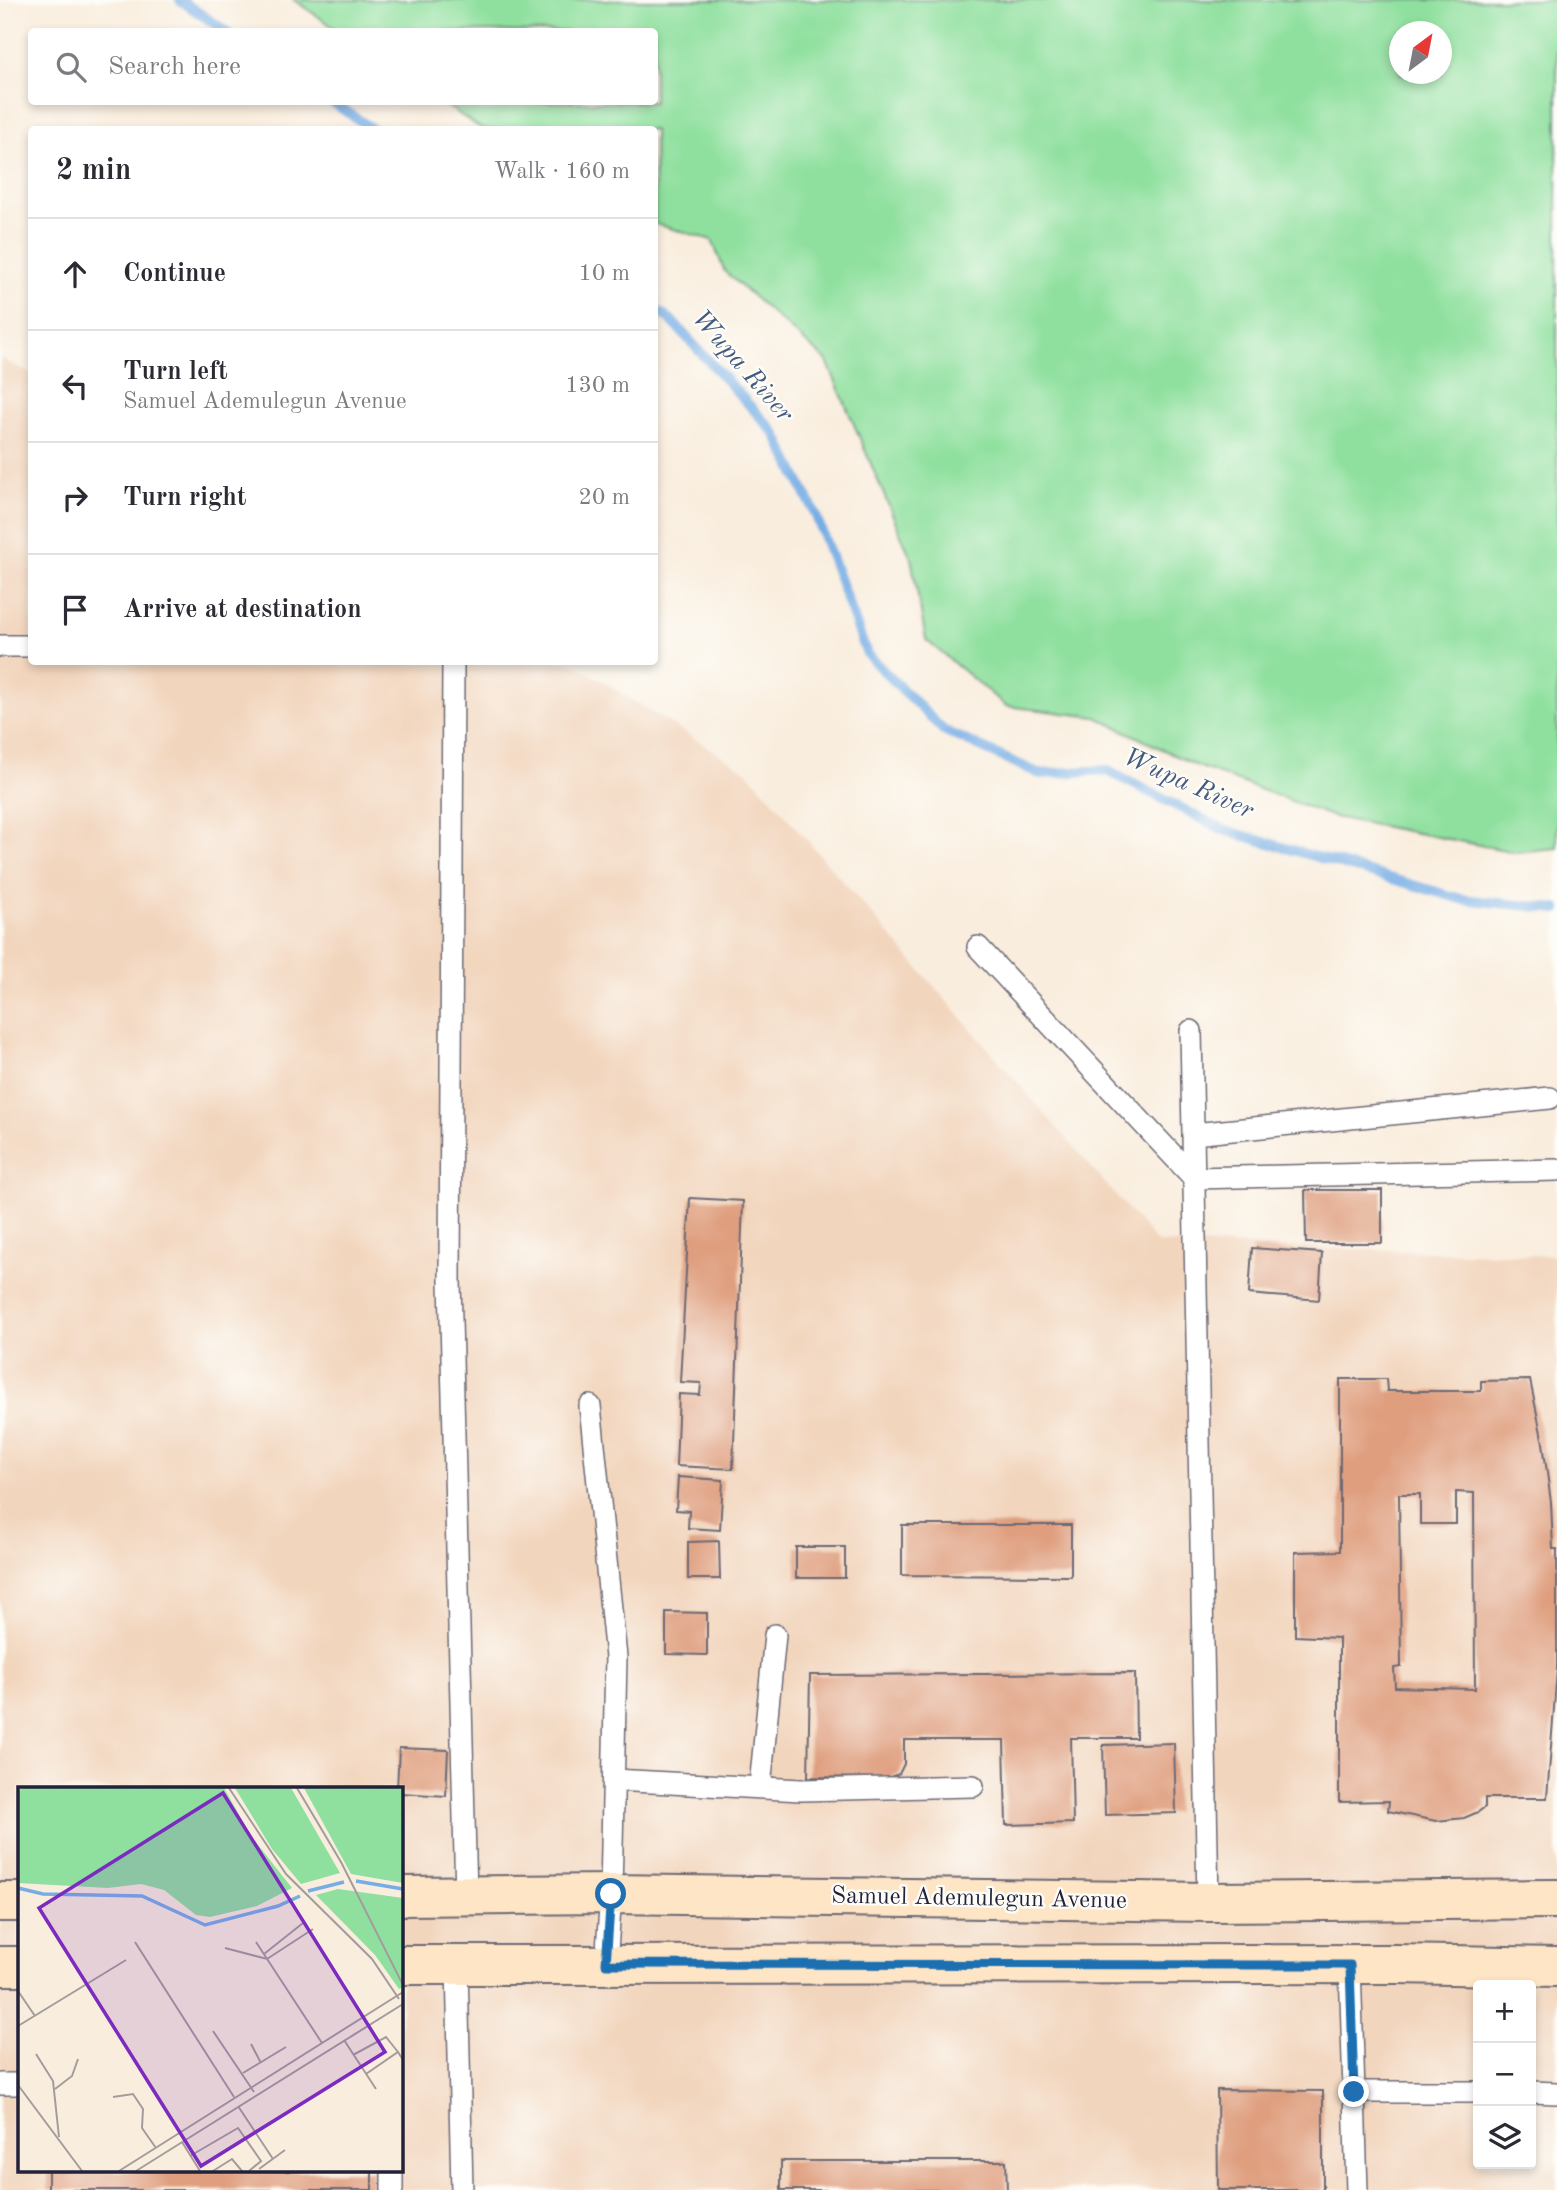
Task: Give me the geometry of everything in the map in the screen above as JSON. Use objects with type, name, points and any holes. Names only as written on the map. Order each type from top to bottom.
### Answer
[{"type":"main road","name":"Samuel Ademulegun Avenue","points":[[402,1896],[611,1894],[1208,1902],[1557,1899]]},
{"type":"main road","points":[[0,1902],[18,1902]]},
{"type":"main road","points":[[402,1965],[1557,1967]]},
{"type":"main road","points":[[0,1966],[18,1966]]},
{"type":"lane","points":[[0,646],[28,646]]},
{"type":"lane","points":[[453,665],[450,1281],[466,1895]]},
{"type":"lane","points":[[978,947],[1194,1178],[1557,1170]]},
{"type":"lane","points":[[1191,1031],[1208,1902]]},
{"type":"lane","points":[[1193,1133],[1550,1098]]},
{"type":"lane","points":[[590,1406],[616,1657],[611,1894],[606,1964]]},
{"type":"lane","points":[[760,1787],[775,1635]]},
{"type":"lane","points":[[614,1780],[802,1790],[973,1786]]},
{"type":"lane","points":[[457,1965],[462,2190]]},
{"type":"lane","points":[[1350,1965],[1357,2190]]},
{"type":"lane","points":[[0,2084],[18,2084]]},
{"type":"lane","points":[[1354,2092],[1473,2092]]},
{"type":"lane","points":[[1536,2092],[1557,2092]]},
{"type":"lane","points":[[392,2172],[392,2190]]},
{"type":"shaded area","points":[[0,358],[28,372],[28,665],[576,665],[748,772],[1157,1243],[1557,1256],[1557,2190],[0,2190]]},
{"type":"green space","points":[[294,0],[1557,0],[1557,848],[1515,852],[1334,817],[1195,765],[1096,717],[1006,706],[926,640],[911,558],[827,361],[725,272],[712,240],[658,225],[658,126],[477,126],[446,105],[658,105],[658,28],[335,28]]},
{"type":"building","points":[[1305,1190],[1382,1190],[1382,1243],[1306,1243]]},
{"type":"building","points":[[690,1198],[743,1201],[733,1469],[676,1466],[679,1394],[700,1395],[701,1383],[680,1382]]},
{"type":"building","points":[[1252,1248],[1322,1253],[1319,1300],[1249,1294]]},
{"type":"building","points":[[1340,1379],[1386,1379],[1387,1391],[1481,1391],[1481,1381],[1530,1380],[1543,1443],[1551,1502],[1553,1549],[1557,1549],[1557,1669],[1547,1798],[1485,1798],[1485,1807],[1478,1812],[1464,1818],[1436,1821],[1388,1811],[1389,1801],[1339,1802],[1339,1638],[1295,1636],[1295,1552],[1340,1551]],"holes":[[[1456,1492],[1474,1493],[1475,1689],[1395,1687],[1394,1668],[1401,1667],[1399,1494],[1420,1494],[1420,1524],[1456,1524]]]},
{"type":"building","points":[[678,1477],[723,1480],[720,1530],[688,1528],[689,1511],[676,1510]]},
{"type":"building","points":[[902,1525],[1071,1525],[1071,1576],[902,1575]]},
{"type":"building","points":[[719,1541],[720,1579],[688,1579],[688,1542]]},
{"type":"building","points":[[796,1547],[845,1547],[845,1578],[796,1578]]},
{"type":"building","points":[[666,1612],[707,1613],[707,1655],[666,1654]]},
{"type":"building","points":[[1135,1673],[1136,1738],[1071,1738],[1073,1823],[1006,1825],[1004,1740],[904,1740],[904,1764],[899,1774],[887,1778],[808,1777],[810,1675]]},
{"type":"building","points":[[1174,1743],[1176,1813],[1105,1815],[1103,1745]]},
{"type":"building","points":[[399,1748],[448,1750],[446,1796],[402,1793],[402,1787],[397,1787]]},
{"type":"building","points":[[1217,2090],[1323,2091],[1323,2190],[1218,2190]]},
{"type":"building","points":[[781,2161],[1006,2161],[1007,2190],[781,2190]]},
{"type":"building","points":[[48,2172],[372,2172],[372,2190],[48,2190]]},
{"type":"waterway","name":"Wupa River","points":[[180,0],[221,28]]},
{"type":"waterway","name":"Wupa River","points":[[336,105],[368,126]]},
{"type":"waterway","name":"Wupa River","points":[[658,312],[670,319],[775,433],[815,513],[867,654],[943,730],[1040,774],[1106,770],[1224,830],[1461,899],[1557,909]]},
{"type":"route","points":[[611,1894],[606,1964],[1350,1965],[1354,2092]]}]
